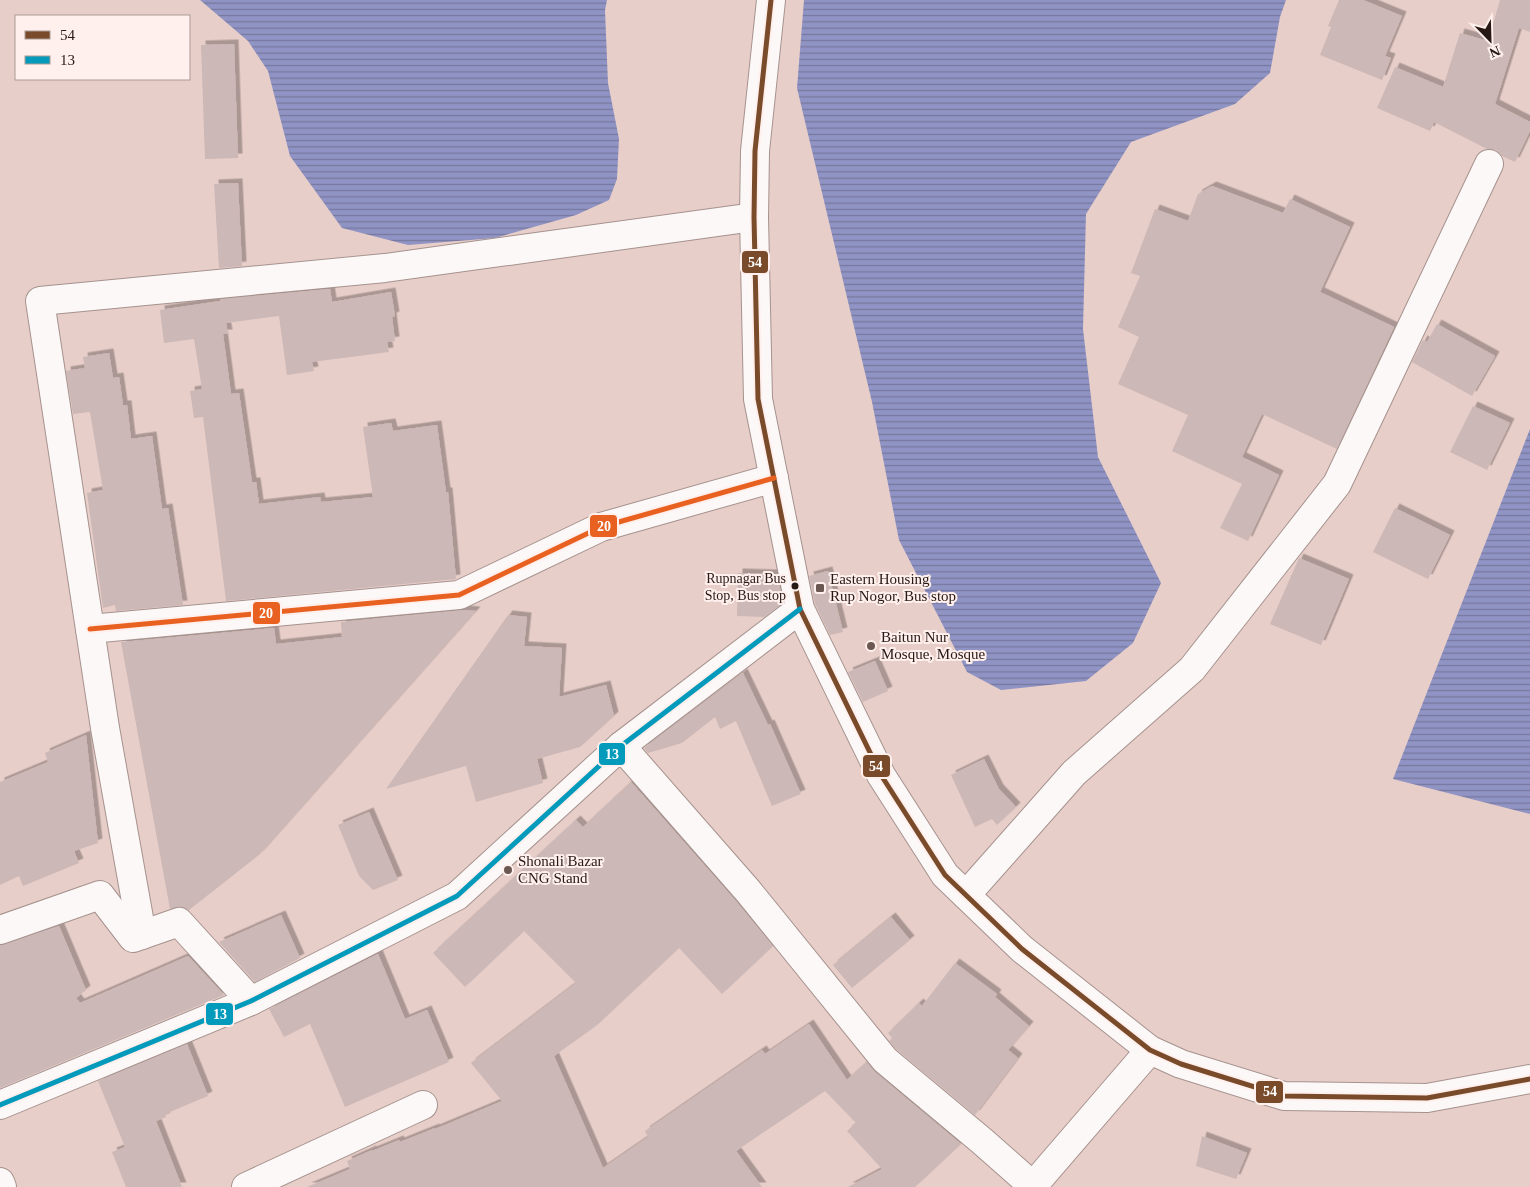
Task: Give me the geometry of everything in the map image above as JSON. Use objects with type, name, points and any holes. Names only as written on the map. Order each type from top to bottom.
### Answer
[{"type":"main road","points":[[771,0],[755,151],[754,217],[758,399],[800,609],[881,775],[945,875],[1022,949],[1150,1050],[1181,1064],[1284,1096],[1427,1098],[1530,1079]]},
{"type":"main road","points":[[966,895],[1074,773],[1192,670],[1337,484],[1489,164]]},
{"type":"main road","points":[[142,935],[105,728],[40,301],[386,268],[754,217]]},
{"type":"main road","points":[[90,629],[459,595],[601,526],[774,478]]},
{"type":"main road","points":[[0,1105],[251,1001],[457,896],[621,746],[800,609]]},
{"type":"main road","points":[[621,746],[748,891],[885,1060],[982,1141],[1033,1187],[1150,1050]]},
{"type":"main road","points":[[0,930],[100,895],[133,938],[179,922],[251,1001]]},
{"type":"main road","points":[[246,1187],[424,1105]]},
{"type":"main road","points":[[0,1182],[2,1187]]},
{"type":"water","points":[[200,0],[607,0],[605,10],[608,83],[619,139],[617,179],[609,200],[576,215],[495,238],[408,245],[342,228],[290,156],[268,71],[248,41]]},
{"type":"water","points":[[804,0],[1286,0],[1280,17],[1270,73],[1235,104],[1131,142],[1086,214],[1083,329],[1098,457],[1161,583],[1133,643],[1086,681],[1001,690],[967,672],[899,540],[872,402],[797,88]]},
{"type":"water","points":[[1530,429],[1530,814],[1393,779]]},
{"type":"building","points":[[1339,0],[1363,0],[1402,16],[1385,56],[1391,58],[1382,80],[1320,55],[1331,27],[1328,26]]},
{"type":"building","points":[[1500,0],[1530,0],[1530,32],[1519,28],[1495,104],[1530,122],[1530,131],[1515,162],[1502,156],[1496,150],[1487,149],[1434,122],[1430,131],[1377,108],[1395,67],[1443,87],[1460,33],[1488,41]]},
{"type":"building","points":[[234,44],[238,158],[205,159],[201,45]]},
{"type":"building","points":[[238,183],[242,266],[219,268],[214,184]]},
{"type":"building","points":[[1212,186],[1283,213],[1290,199],[1350,227],[1320,292],[1394,327],[1337,449],[1262,414],[1242,457],[1279,475],[1248,541],[1220,528],[1242,484],[1172,451],[1188,415],[1118,384],[1139,337],[1118,327],[1140,276],[1131,273],[1155,209],[1188,221],[1198,194]]},
{"type":"building","points":[[330,289],[332,302],[391,292],[395,316],[392,317],[395,341],[387,342],[389,352],[312,362],[314,371],[287,375],[279,316],[226,323],[228,334],[223,334],[231,394],[239,393],[252,482],[256,482],[259,504],[320,497],[321,502],[373,497],[363,427],[391,423],[393,431],[437,425],[446,492],[448,492],[456,579],[226,601],[203,417],[194,418],[190,391],[202,389],[194,339],[164,343],[160,310],[220,301],[220,299]]},
{"type":"building","points":[[1437,324],[1495,356],[1472,396],[1412,362],[1423,340],[1427,342]]},
{"type":"building","points":[[109,353],[113,378],[119,377],[123,405],[127,405],[131,439],[152,436],[162,509],[168,508],[183,605],[116,611],[115,605],[103,608],[87,493],[103,490],[90,412],[73,414],[66,371],[85,368],[83,357]]},
{"type":"building","points":[[1473,406],[1510,423],[1487,470],[1450,452]]},
{"type":"building","points":[[1395,508],[1450,535],[1428,579],[1373,552]]},
{"type":"building","points":[[1299,558],[1349,579],[1321,645],[1270,624]]},
{"type":"building","points":[[828,571],[843,632],[830,635],[815,604],[809,576]]},
{"type":"building","points":[[738,573],[774,574],[774,584],[779,583],[783,603],[764,617],[737,616]]},
{"type":"building","points":[[464,610],[476,611],[260,854],[189,910],[182,907],[170,909],[121,642],[274,628],[276,644],[342,637],[341,622]]},
{"type":"building","points":[[508,615],[527,617],[524,646],[562,648],[559,697],[606,685],[614,716],[580,747],[537,759],[543,783],[476,802],[466,766],[386,789]]},
{"type":"building","points":[[875,661],[888,691],[863,702],[848,672]]},
{"type":"building","points":[[743,673],[768,725],[770,724],[801,794],[772,806],[736,721],[720,729],[715,717],[682,743],[648,753],[644,748]]},
{"type":"building","points":[[86,735],[98,843],[74,851],[79,863],[23,886],[19,876],[0,885],[0,782],[48,762],[45,753]]},
{"type":"building","points":[[984,759],[999,789],[1016,807],[997,825],[992,819],[975,827],[951,775]]},
{"type":"building","points":[[631,782],[773,946],[722,994],[679,948],[596,1026],[554,1056],[603,1168],[648,1137],[645,1131],[762,1050],[765,1054],[809,1024],[847,1080],[867,1062],[875,1072],[961,1144],[915,1187],[848,1187],[882,1169],[847,1131],[856,1123],[825,1091],[736,1151],[762,1187],[307,1187],[350,1169],[347,1161],[399,1140],[400,1142],[435,1129],[502,1101],[471,1063],[576,983],[524,931],[465,987],[433,953],[576,820],[583,827]]},
{"type":"building","points":[[369,812],[398,880],[373,890],[359,876],[338,825]]},
{"type":"building","points":[[281,915],[300,958],[255,982],[219,942]]},
{"type":"building","points":[[891,917],[910,940],[852,988],[833,965]]},
{"type":"building","points":[[59,926],[86,990],[76,998],[80,1003],[188,956],[224,995],[0,1088],[0,945]]},
{"type":"building","points":[[378,954],[405,1019],[427,1010],[449,1062],[345,1107],[310,1024],[284,1037],[269,1009]]},
{"type":"building","points":[[955,963],[997,994],[995,997],[1029,1026],[1008,1050],[1018,1058],[975,1115],[889,1041],[892,1038],[888,1033],[919,1003],[922,1006]]},
{"type":"building","points":[[187,1044],[208,1096],[165,1114],[166,1117],[156,1121],[182,1187],[126,1187],[112,1152],[125,1147],[98,1081]]},
{"type":"building","points":[[1202,1136],[1247,1153],[1236,1179],[1196,1166]]},
{"type":"transit line","name":"54","points":[[771,0],[755,151],[754,217],[758,399],[800,609],[881,775],[945,875],[1022,949],[1150,1050],[1181,1064],[1284,1096],[1427,1098],[1530,1079]]},
{"type":"transit line","name":"20","points":[[90,629],[459,595],[601,527],[774,478]]},
{"type":"transit line","name":"13","points":[[0,1105],[251,1001],[457,896],[621,746],[800,609]]},
{"type":"place","name":"Rupnagar Bus Stop, Bus stop","points":[[795,586]]},
{"type":"place","name":"Eastern Housing Rup Nogor, Bus stop","points":[[820,588]]},
{"type":"place","name":"Baitun Nur Mosque, Mosque","points":[[871,646]]},
{"type":"place","name":"Shonali Bazar CNG Stand","points":[[508,870]]}]
